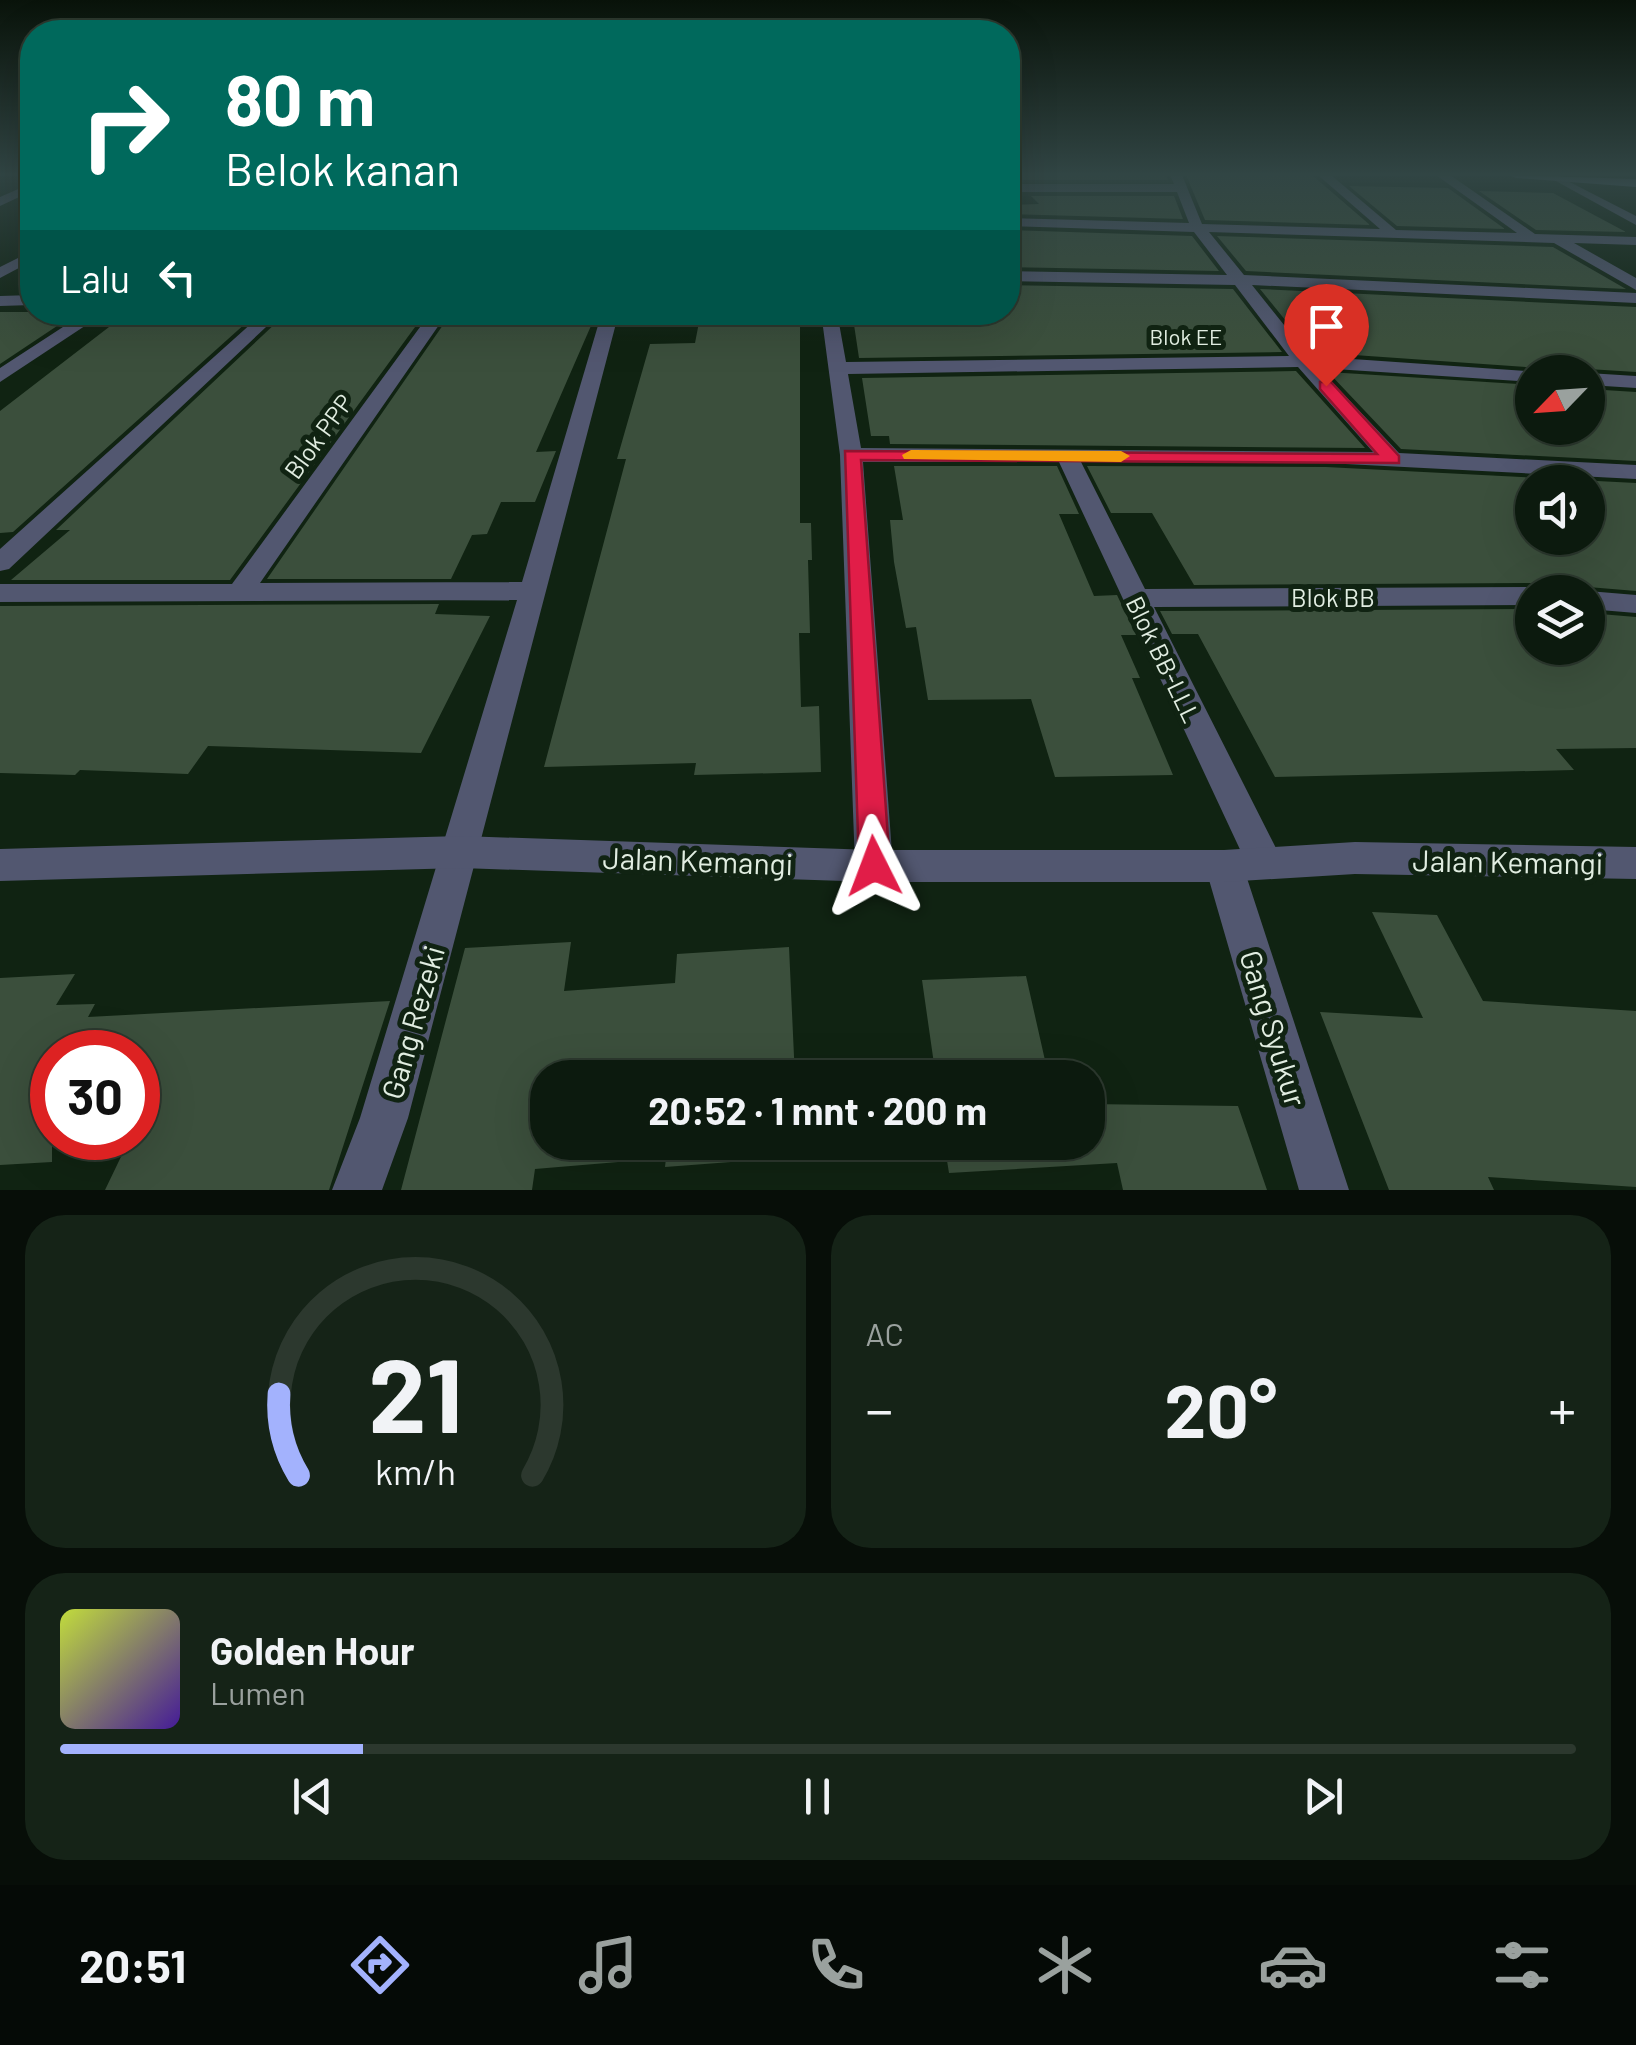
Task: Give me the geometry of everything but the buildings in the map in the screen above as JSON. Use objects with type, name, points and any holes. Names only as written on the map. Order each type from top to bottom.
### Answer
[{"type":"street","points":[[1201,231],[1304,361],[1392,460]]},
{"type":"street","points":[[1375,231],[1636,240]]},
{"type":"street","points":[[1524,231],[1532,236]]},
{"type":"street","points":[[1554,238],[1636,285]]},
{"type":"street","points":[[1020,276],[1243,280],[1636,298]]},
{"type":"street","points":[[4,371],[77,325]]},
{"type":"street","points":[[0,563],[260,325]]},
{"type":"street","name":"Blok PPP","points":[[241,591],[431,325]]},
{"type":"street","name":"Gang Rezeki","points":[[356,1190],[384,1118],[607,325]]},
{"type":"street","points":[[831,325],[851,455],[874,866]]},
{"type":"street","name":"Blok EE","points":[[838,368],[1304,361],[1515,375]]},
{"type":"street","points":[[1605,380],[1636,382]]},
{"type":"street","points":[[851,455],[1392,460],[1636,472]]},
{"type":"street","name":"Blok BB-LLL","points":[[1067,456],[1134,598],[1244,864]]},
{"type":"street","points":[[0,593],[532,591]]},
{"type":"street","name":"Blok BB","points":[[1134,598],[1515,596]]},
{"type":"street","points":[[1605,601],[1636,604]]},
{"type":"street","name":"Jalan Kemangi","points":[[0,865],[461,852],[874,866],[1244,864],[1355,858],[1636,863]]},
{"type":"street","name":"Gang Syukur","points":[[1244,864],[1324,1190]]},
{"type":"slow traffic","points":[[911,455],[1121,456]]},
{"type":"route","points":[[874,866],[851,455],[1326,456],[1392,460],[1326,386]]}]
